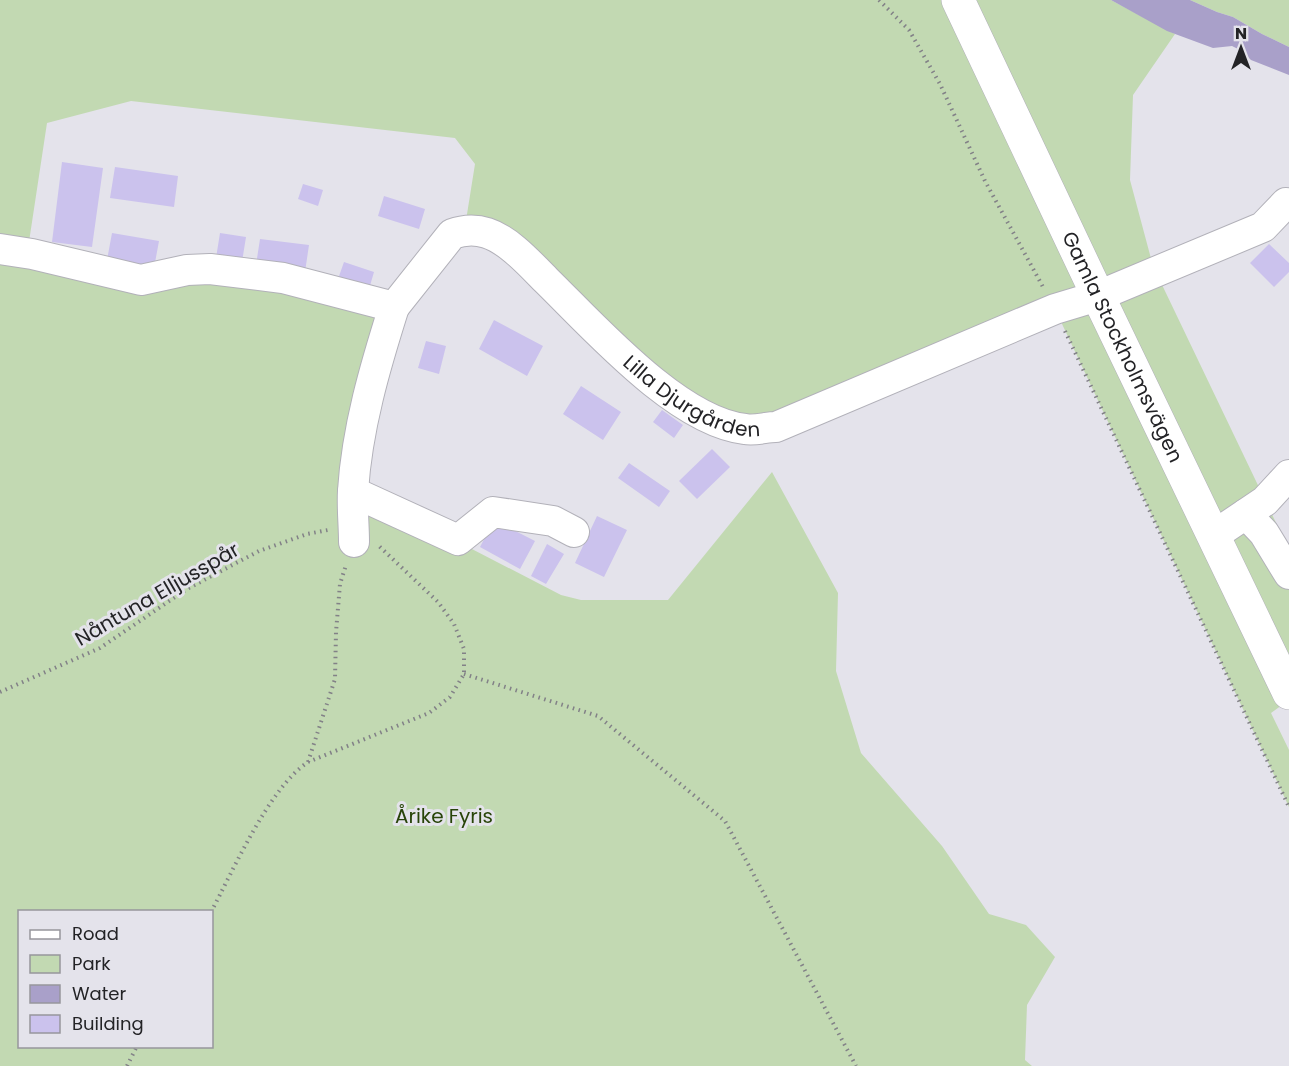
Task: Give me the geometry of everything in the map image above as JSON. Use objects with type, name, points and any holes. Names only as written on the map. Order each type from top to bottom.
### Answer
[{"type":"main road","name":"Gamla Stockholmsvägen","points":[[958,0],[1289,693]]},
{"type":"street","points":[[1055,309],[1098,296],[1263,227],[1286,203]]},
{"type":"street","name":"Lilla Djurgården","points":[[354,536],[353,492],[361,428],[377,363],[394,308],[452,234],[461,231],[473,230],[489,233],[518,252],[639,371],[672,397],[713,420],[745,430],[776,426],[1055,309]]},
{"type":"street","points":[[0,249],[32,254],[141,280],[187,270],[210,269],[283,278],[394,308]]},
{"type":"street","points":[[1213,536],[1265,501],[1289,475]]},
{"type":"street","points":[[353,492],[458,540],[493,512],[553,521],[574,532]]},
{"type":"street","points":[[1245,514],[1264,533],[1289,574]]},
{"type":"path","points":[[879,0],[909,30],[940,84],[985,181],[1055,309],[1289,807]]},
{"type":"path","name":"Nåntuna Elljusspår","points":[[0,693],[100,648],[187,589],[259,551],[307,534],[333,529],[354,536]]},
{"type":"path","points":[[212,910],[272,800],[300,767],[429,712],[450,697],[464,674],[464,649],[454,624],[443,609],[378,546],[354,536],[340,584],[335,679],[308,762]]},
{"type":"path","points":[[464,674],[598,716],[725,821],[856,1066]]},
{"type":"path","points":[[127,1066],[136,1048]]},
{"type":"green space","name":"Årike Fyris","points":[[0,0],[1111,0],[1175,34],[1133,95],[1130,180],[1153,266],[1289,550],[1289,700],[1271,713],[1289,750],[1289,807],[1055,309],[758,430],[698,411],[518,258],[464,233],[475,164],[455,138],[131,101],[47,123],[27,255],[191,271],[402,305],[354,488],[561,595],[581,600],[668,600],[772,472],[838,593],[836,671],[861,753],[942,846],[989,914],[1026,925],[1055,957],[1027,1005],[1025,1060],[1032,1066],[0,1066]]},
{"type":"green space","points":[[1190,0],[1289,0],[1289,47],[1233,17]]},
{"type":"water","points":[[1111,0],[1190,0],[1233,17],[1289,47],[1289,75],[1251,60],[1242,51],[1232,46],[1213,48],[1167,31]]},
{"type":"building","points":[[62,162],[103,168],[92,247],[52,242]]},
{"type":"building","points":[[115,167],[178,176],[174,207],[110,198]]},
{"type":"building","points":[[303,184],[323,190],[318,206],[298,199]]},
{"type":"building","points":[[384,196],[425,209],[419,229],[378,216]]},
{"type":"building","points":[[112,233],[159,241],[154,268],[107,260]]},
{"type":"building","points":[[220,233],[246,237],[242,262],[216,258]]},
{"type":"building","points":[[260,239],[309,245],[305,272],[256,265]]},
{"type":"building","points":[[1269,244],[1289,263],[1289,272],[1274,287],[1250,263]]},
{"type":"building","points":[[344,262],[374,272],[369,289],[338,279]]},
{"type":"building","points":[[494,320],[543,346],[527,376],[479,349]]},
{"type":"building","points":[[426,341],[446,346],[439,374],[418,368]]},
{"type":"building","points":[[581,386],[621,412],[603,440],[563,414]]},
{"type":"building","points":[[662,410],[683,425],[674,438],[653,422]]},
{"type":"building","points":[[712,449],[730,467],[697,499],[679,481]]},
{"type":"building","points":[[629,463],[670,491],[659,507],[618,478]]},
{"type":"building","points":[[597,516],[627,530],[604,577],[575,563]]},
{"type":"building","points":[[494,520],[535,541],[520,569],[480,547]]},
{"type":"building","points":[[547,544],[564,554],[546,584],[531,576]]}]
